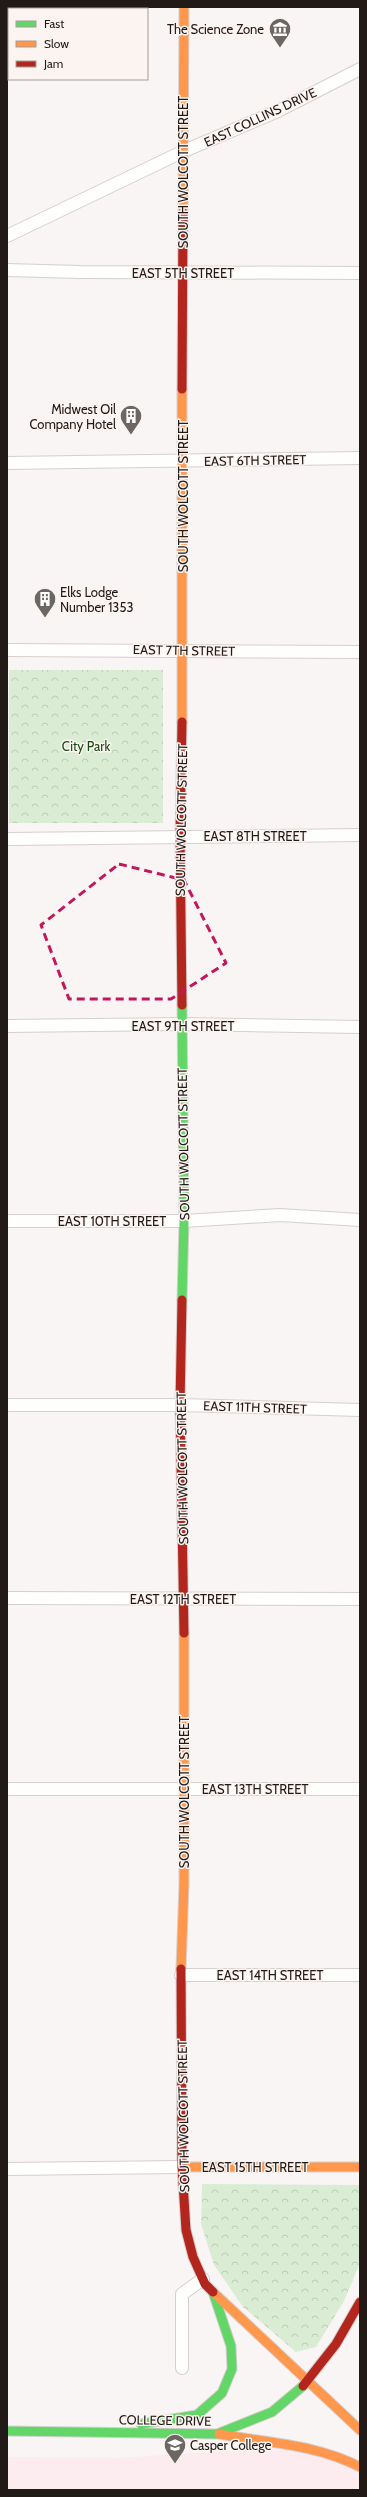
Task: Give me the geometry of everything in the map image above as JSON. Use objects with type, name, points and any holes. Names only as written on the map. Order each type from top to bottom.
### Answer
[{"type":"main road","name":"SOUTH WOLCOTT STREET","points":[[184,7],[184,650],[180,836],[184,1221],[180,1405],[184,1600],[184,1788],[181,1975],[182,2166],[186,2230],[193,2257],[203,2279],[212,2291],[306,2382],[360,2430]]},
{"type":"main road","name":"EAST 15TH STREET","points":[[182,2166],[360,2167]]},
{"type":"main road","points":[[95,2432],[197,2415],[222,2393],[232,2369],[231,2346],[212,2291]]},
{"type":"main road","name":"COLLEGE DRIVE","points":[[7,2431],[217,2434],[245,2424],[279,2408],[306,2382],[351,2322],[360,2302]]},
{"type":"main road","points":[[217,2434],[264,2443],[306,2446],[340,2456],[360,2467]]},
{"type":"street","name":"EAST COLLINS DRIVE","points":[[7,236],[184,151],[278,111],[360,69]]},
{"type":"street","name":"EAST 5TH STREET","points":[[7,270],[183,273],[360,273]]},
{"type":"street","name":"EAST 6TH STREET","points":[[7,463],[183,462],[360,458]]},
{"type":"street","name":"EAST 7TH STREET","points":[[7,650],[360,652]]},
{"type":"street","name":"EAST 8TH STREET","points":[[7,840],[180,836],[360,835]]},
{"type":"street","name":"EAST 9TH STREET","points":[[7,1026],[182,1024],[360,1027]]},
{"type":"street","name":"EAST 10TH STREET","points":[[7,1221],[184,1221],[280,1215],[360,1220]]},
{"type":"street","name":"EAST 11TH STREET","points":[[7,1405],[180,1405],[360,1410]]},
{"type":"street","name":"EAST 12TH STREET","points":[[7,1598],[184,1600],[360,1599]]},
{"type":"street","name":"EAST 13TH STREET","points":[[7,1790],[184,1788],[360,1789]]},
{"type":"street","name":"EAST 14TH STREET","points":[[181,1975],[360,1975]]},
{"type":"street","name":"EAST 15TH STREET","points":[[7,2169],[182,2166]]},
{"type":"street","points":[[182,2368],[182,2294],[203,2279]]},
{"type":"highlighted area","points":[[119,864],[184,880],[226,963],[171,999],[69,999],[41,925]]},
{"type":"shaded area","name":"Casper College","points":[[271,2448],[326,2457],[360,2473],[360,2490],[7,2490],[7,2457],[118,2458]]},
{"type":"green space","name":"City Park","points":[[9,670],[163,670],[163,823],[9,823]]},
{"type":"green space","points":[[202,2184],[360,2185],[360,2263],[344,2301],[316,2347],[296,2352],[243,2307],[214,2265],[201,2224]]},
{"type":"traffic: fast","points":[[182,1005],[184,1221],[182,1300]]},
{"type":"traffic: fast","points":[[141,2424],[197,2415],[222,2393],[232,2369],[231,2346],[214,2295]]},
{"type":"traffic: fast","points":[[7,2431],[217,2434],[272,2412],[303,2386]]},
{"type":"traffic: slow","points":[[183,213],[184,7]]},
{"type":"traffic: slow","points":[[182,389],[182,722]]},
{"type":"traffic: slow","points":[[181,1969],[184,1884],[184,1633]]},
{"type":"traffic: slow","points":[[182,2167],[360,2167]]},
{"type":"traffic: slow","points":[[213,2292],[360,2430]]},
{"type":"traffic: slow","points":[[219,2434],[309,2449],[326,2453],[360,2467]]},
{"type":"traffic: jam","points":[[182,389],[183,213]]},
{"type":"traffic: jam","points":[[182,722],[180,836],[182,1005]]},
{"type":"traffic: jam","points":[[182,1300],[180,1405],[184,1633]]},
{"type":"traffic: jam","points":[[181,1969],[182,2167],[186,2230],[193,2257],[205,2284],[213,2292]]},
{"type":"traffic: jam","points":[[303,2386],[336,2344],[360,2302]]},
{"type":"place","name":"The Science Zone","points":[[280,48]]},
{"type":"place","name":"Midwest Oil Company Hotel","points":[[131,436]]},
{"type":"place","name":"Elks Lodge Number 1353","points":[[45,618]]},
{"type":"place","name":"Casper College","points":[[175,2464]]}]
